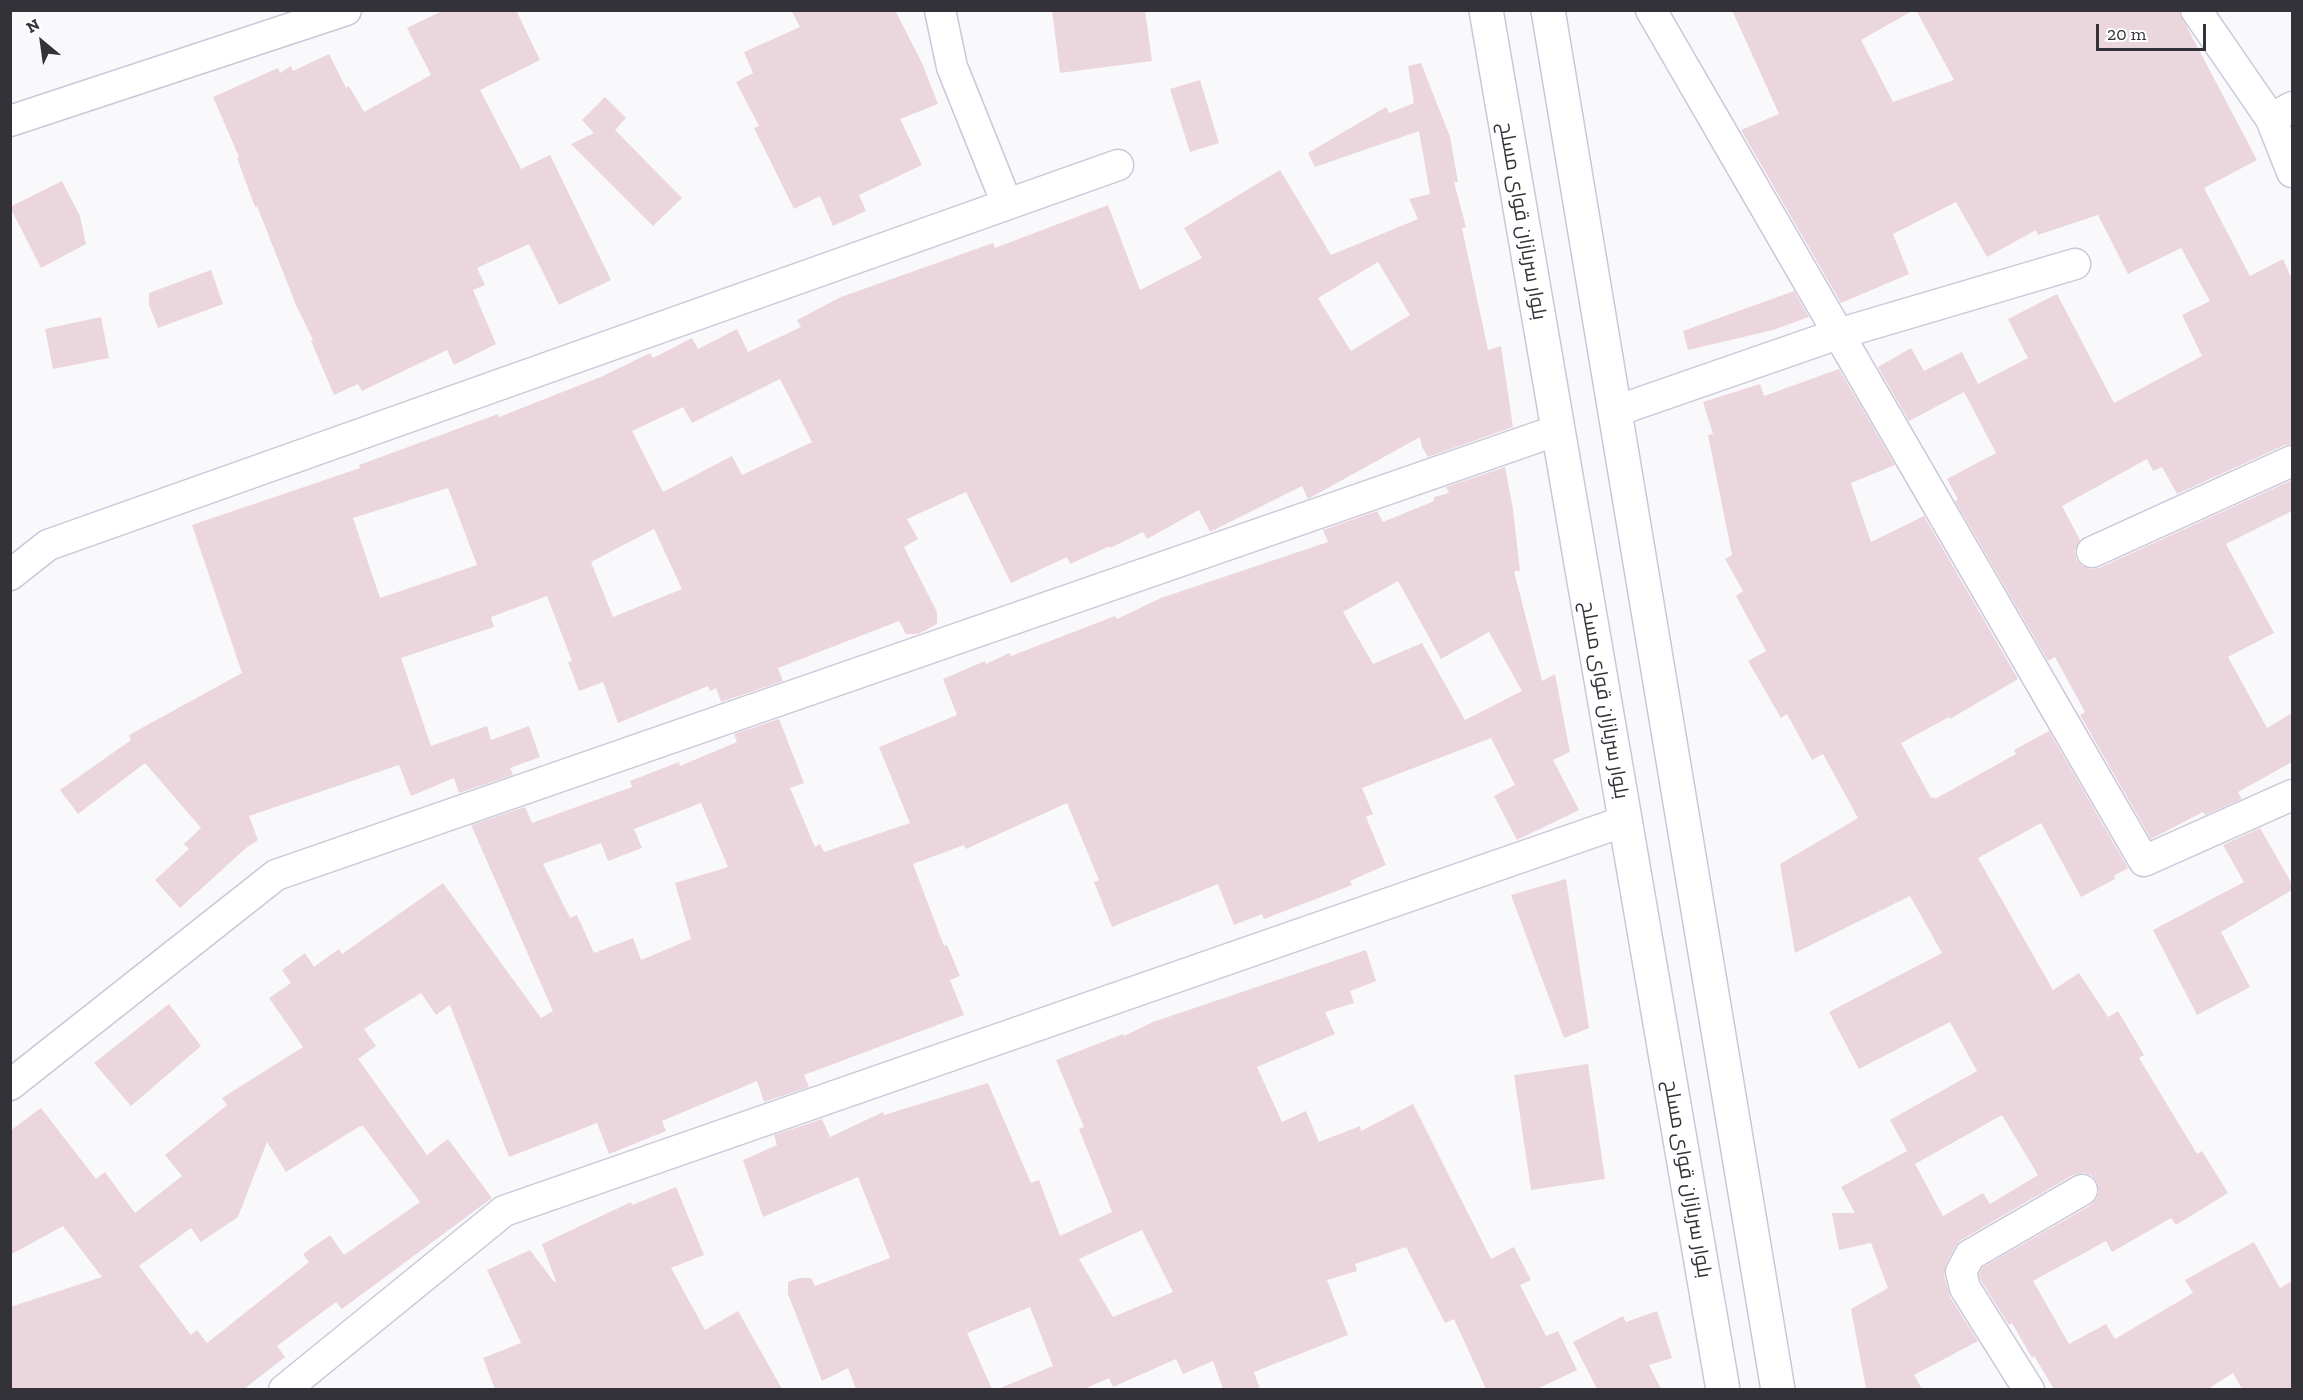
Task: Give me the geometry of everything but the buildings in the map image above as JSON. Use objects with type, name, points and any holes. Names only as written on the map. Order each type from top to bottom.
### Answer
[{"type":"main road","name":"بلوار سربازان قوای مسلح","points":[[1486,10],[1723,1389]]},
{"type":"main road","points":[[1548,10],[1778,1389]]},
{"type":"street","points":[[10,121],[346,10]]},
{"type":"street","points":[[940,10],[952,67],[1007,204]]},
{"type":"street","points":[[1652,10],[2144,861],[2292,795]]},
{"type":"street","points":[[2196,10],[2282,113],[2292,172]]},
{"type":"street","points":[[10,575],[48,545],[1118,165]]},
{"type":"street","points":[[1616,411],[1838,334],[2075,264]]},
{"type":"street","points":[[10,1085],[276,874],[1558,430]]},
{"type":"street","points":[[2092,552],[2292,461]]},
{"type":"street","points":[[284,1389],[504,1211],[1625,820]]},
{"type":"street","points":[[2029,1389],[1965,1288],[1960,1272],[1970,1255],[2082,1190]]}]
